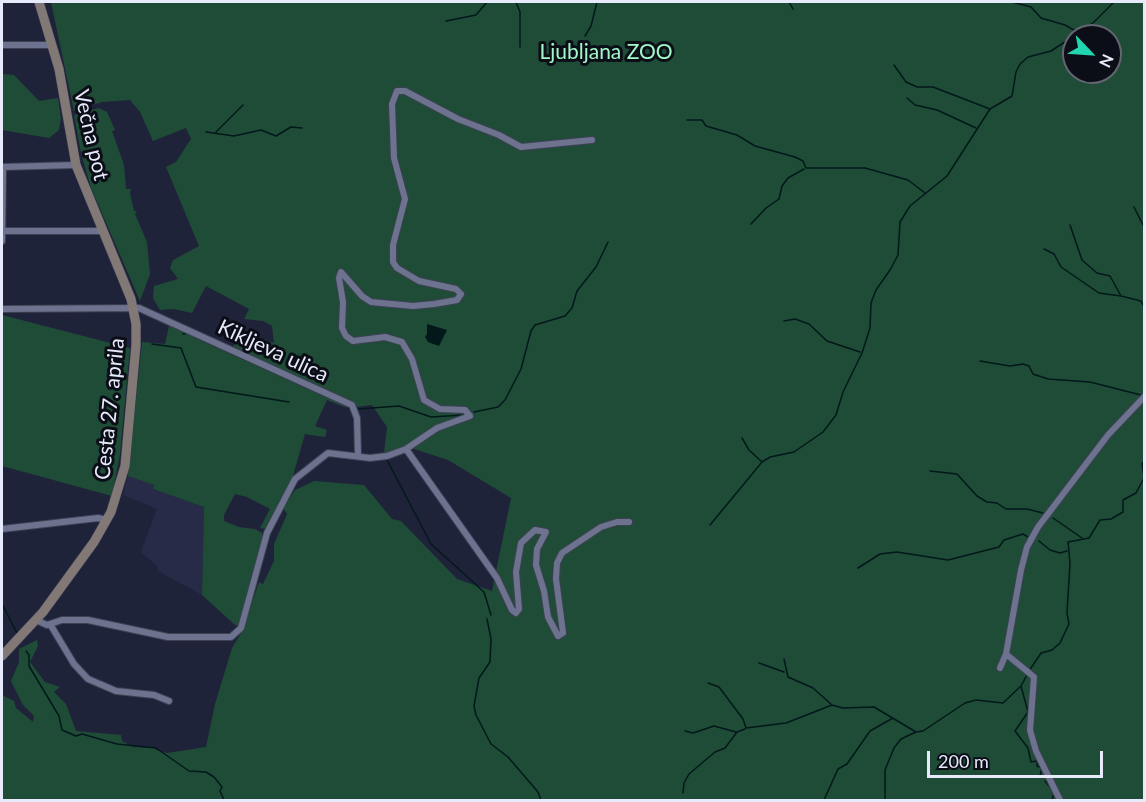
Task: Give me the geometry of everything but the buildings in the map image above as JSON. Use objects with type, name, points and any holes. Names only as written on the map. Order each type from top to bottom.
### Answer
[{"type":"main road","name":"Večna pot","points":[[39,2],[59,69],[76,165],[133,307]]},
{"type":"main road","name":"Cesta 27. aprila","points":[[2,656],[36,620],[83,558],[106,520],[119,490],[127,452],[136,345],[133,307]]},
{"type":"street","points":[[2,45],[51,45]]},
{"type":"street","points":[[36,620],[42,624],[50,624],[80,619],[168,637],[219,638],[235,635],[244,622],[267,534],[291,484],[309,466],[328,453],[379,457],[406,449],[426,434],[465,420],[470,414],[465,410],[440,409],[424,400],[412,359],[402,342],[386,337],[353,341],[346,336],[342,328],[343,302],[339,278],[341,272],[370,302],[412,306],[457,300],[461,294],[456,289],[419,281],[397,268],[393,262],[393,245],[405,199],[394,158],[392,104],[397,91],[405,91],[458,119],[499,135],[521,147],[592,140]]},
{"type":"street","points":[[2,241],[2,167],[76,165]]},
{"type":"street","points":[[2,231],[102,231]]},
{"type":"street","points":[[2,309],[133,307]]},
{"type":"street","name":"Kikljeva ulica","points":[[133,307],[352,405],[357,418],[357,456]]},
{"type":"street","points":[[1000,668],[1006,654],[1021,570],[1029,543],[1083,466],[1124,416],[1144,397]]},
{"type":"street","points":[[406,449],[497,578],[514,612],[519,611],[516,572],[521,543],[535,530],[546,532],[537,549],[536,565],[549,617],[558,636],[562,633],[556,579],[562,554],[573,543],[601,527],[617,522],[629,522]]},
{"type":"street","points":[[2,530],[98,518],[106,520]]},
{"type":"street","points":[[50,624],[74,664],[88,679],[116,691],[154,695],[170,701]]},
{"type":"street","points":[[1006,654],[1032,675],[1035,681],[1030,723],[1033,741],[1060,801]]},
{"type":"shaded area","points":[[427,324],[447,330],[439,346],[428,342],[425,337]]},
{"type":"shaded area","points":[[128,476],[154,485],[153,489],[204,507],[202,595],[158,571],[157,566],[141,552],[157,509],[123,495]]},
{"type":"green space","name":"Ljubljana ZOO","points":[[51,2],[1144,2],[1144,800],[2,800],[2,695],[14,701],[16,708],[33,722],[34,716],[23,705],[11,681],[19,662],[19,649],[37,640],[38,646],[30,662],[45,682],[60,687],[54,692],[66,704],[76,731],[121,735],[122,741],[133,747],[155,748],[167,753],[206,747],[215,704],[232,648],[243,630],[259,582],[263,584],[274,561],[274,544],[287,514],[283,508],[295,490],[314,481],[364,485],[392,519],[401,521],[457,579],[492,591],[511,498],[448,460],[405,446],[384,454],[387,427],[372,405],[347,408],[327,400],[315,426],[327,430],[325,437],[305,434],[292,479],[267,529],[260,528],[270,509],[247,497],[235,494],[224,515],[224,521],[262,533],[262,542],[240,626],[235,625],[202,595],[204,507],[153,489],[154,485],[128,476],[142,342],[165,344],[169,326],[229,351],[245,332],[274,343],[272,326],[263,321],[244,319],[249,309],[206,286],[192,313],[174,309],[160,310],[153,298],[154,286],[178,279],[170,268],[173,260],[199,246],[166,167],[176,162],[191,139],[186,128],[153,141],[140,112],[130,100],[102,102],[74,111]]},
{"type":"green space","points":[[2,74],[14,75],[39,101],[58,98],[61,118],[59,130],[49,138],[2,130]]},
{"type":"green space","points":[[99,108],[107,112],[115,130],[112,131],[124,165],[126,189],[131,189],[134,211],[137,211],[135,214],[147,242],[150,274],[140,301],[91,188],[81,153],[74,115]]},
{"type":"green space","points":[[2,315],[130,348],[120,454],[112,496],[2,466]]},
{"type":"waterway","points":[[446,21],[476,15],[487,2]]},
{"type":"waterway","points":[[516,2],[520,12],[520,47]]},
{"type":"waterway","points":[[585,36],[591,26],[597,2]]},
{"type":"waterway","points":[[789,2],[793,9]]},
{"type":"waterway","points":[[1012,2],[1031,7],[1041,18],[1062,24]]},
{"type":"waterway","points":[[1091,24],[1114,2]]},
{"type":"waterway","points":[[710,525],[762,462],[770,457],[794,452],[823,432],[836,415],[843,392],[862,353],[870,328],[871,303],[876,290],[898,255],[900,222],[910,206],[947,176],[990,109],[1012,96],[1016,72],[1020,64],[1028,57],[1051,51],[1062,44]]},
{"type":"waterway","points":[[894,65],[906,82],[917,87],[933,87],[990,109]]},
{"type":"waterway","points":[[907,98],[915,105],[937,110],[976,128]]},
{"type":"waterway","points":[[216,132],[243,105]]},
{"type":"waterway","points":[[687,120],[702,120],[706,126],[737,135],[755,146],[795,157],[803,161],[806,168],[865,168],[908,180],[925,193]]},
{"type":"waterway","points":[[206,132],[234,136],[261,130],[276,136],[291,127],[302,128]]},
{"type":"waterway","points":[[751,224],[766,208],[779,199],[782,186],[788,178],[804,169]]},
{"type":"waterway","points":[[1134,207],[1144,227]]},
{"type":"waterway","points":[[1070,225],[1082,260],[1097,273],[1110,276],[1121,296],[1141,301],[1144,307]]},
{"type":"waterway","points":[[474,412],[498,407],[505,400],[521,369],[531,331],[535,325],[565,316],[572,308],[577,291],[596,267],[608,242]]},
{"type":"waterway","points":[[1044,249],[1054,254],[1061,267],[1099,293],[1121,296]]},
{"type":"waterway","points":[[784,321],[795,319],[809,324],[827,341],[860,352]]},
{"type":"waterway","points":[[183,334],[188,333]]},
{"type":"waterway","points":[[195,337],[325,396]]},
{"type":"waterway","points":[[152,344],[181,348],[196,387],[289,402]]},
{"type":"waterway","points":[[980,361],[1010,366],[1023,364],[1029,366],[1033,374],[1048,379],[1090,382],[1141,395]]},
{"type":"waterway","points":[[343,404],[351,409]]},
{"type":"waterway","points":[[358,409],[399,406],[431,417],[464,415]]},
{"type":"waterway","points":[[742,438],[749,450],[762,462]]},
{"type":"waterway","points":[[386,458],[431,544],[484,592],[491,615]]},
{"type":"waterway","points":[[1029,671],[1041,653],[1052,650],[1060,643],[1069,624],[1067,613],[1070,563],[1068,542],[1089,538],[1100,520],[1111,519],[1123,512],[1123,500],[1136,493],[1144,478],[1142,464],[1144,461]]},
{"type":"waterway","points":[[930,471],[957,474],[977,496],[987,502],[997,503],[1006,509],[1027,509],[1043,513]]},
{"type":"waterway","points":[[1053,518],[1082,538]]},
{"type":"waterway","points":[[858,568],[880,554],[897,552],[948,560],[999,547],[1004,540],[1023,534],[1028,537]]},
{"type":"waterway","points":[[1039,541],[1050,550],[1060,553],[1067,551]]},
{"type":"waterway","points":[[2,604],[17,633]]},
{"type":"waterway","points":[[487,619],[491,639],[490,662],[479,678],[474,706],[476,715],[491,744],[508,757],[538,792],[541,800]]},
{"type":"waterway","points":[[26,651],[29,655],[29,666],[59,716],[62,730],[76,736],[82,734],[117,744],[156,748],[189,771],[206,772],[214,777],[222,787],[220,791],[224,800]]},
{"type":"waterway","points":[[784,659],[788,677],[813,688],[832,705],[843,708],[874,707],[916,732],[923,731],[965,703],[976,700],[1003,703],[1021,686]]},
{"type":"waterway","points":[[759,663],[784,672]]},
{"type":"waterway","points":[[1027,675],[1021,686],[1028,712],[1015,731],[1028,748],[1031,762],[1037,761],[1037,766],[1042,768],[1040,776]]},
{"type":"waterway","points":[[708,683],[719,687],[743,719],[746,728],[786,723],[832,705]]},
{"type":"waterway","points":[[824,800],[838,769],[847,764],[870,731],[893,718]]},
{"type":"waterway","points":[[685,731],[693,733],[714,726],[736,732]]},
{"type":"waterway","points":[[683,793],[684,783],[689,774],[715,752],[725,748],[737,732],[745,729]]},
{"type":"waterway","points":[[885,800],[885,770],[894,748],[901,739],[916,732]]},
{"type":"waterway","points":[[1045,781],[1050,787]]},
{"type":"waterway","points":[[1052,800],[1054,793]]}]
